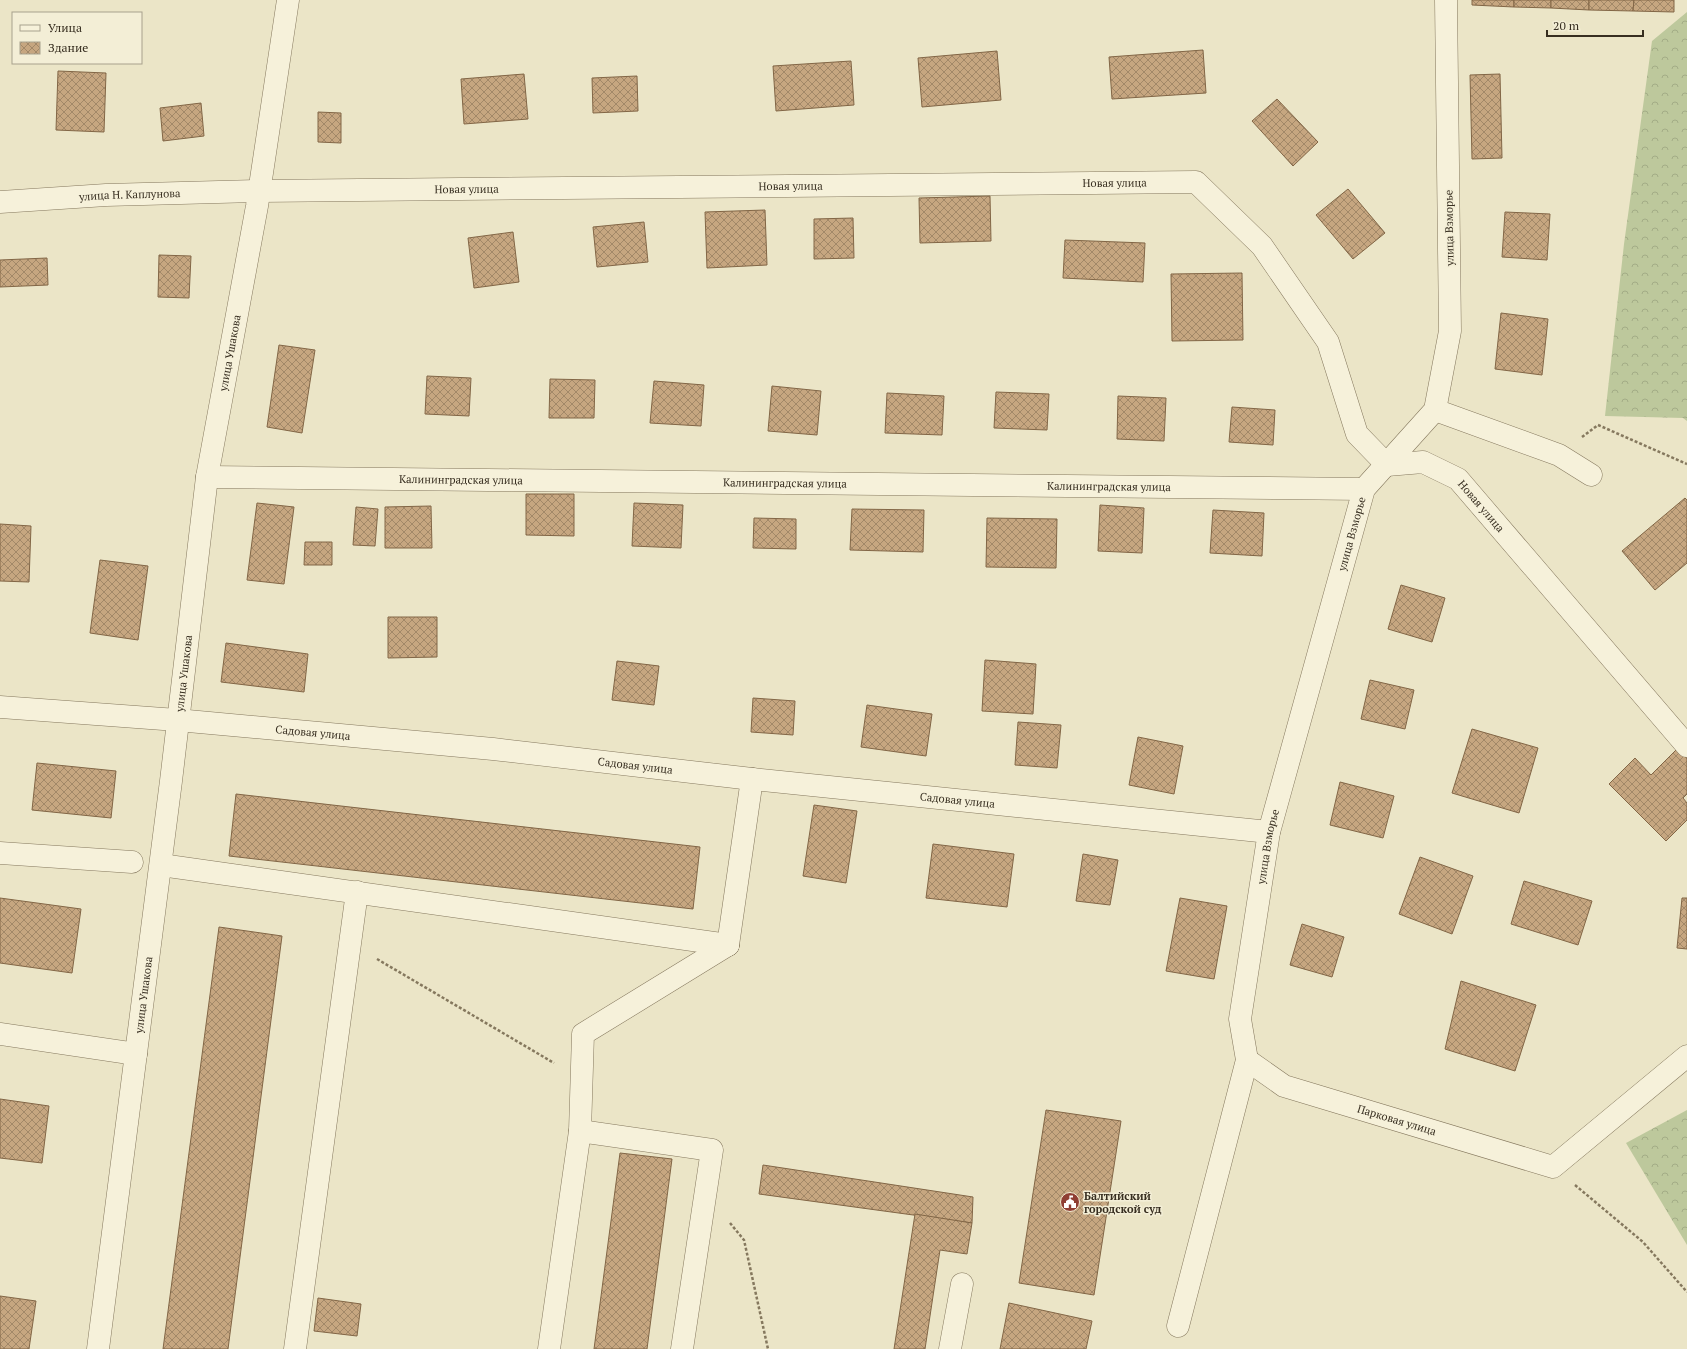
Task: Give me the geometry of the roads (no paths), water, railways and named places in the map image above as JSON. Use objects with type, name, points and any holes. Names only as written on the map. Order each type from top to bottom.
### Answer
[{"type":"street","name":"улица Ушакова","points":[[98,1349],[161,865],[207,477],[259,191],[288,0]]},
{"type":"street","name":"улица Взморье","points":[[1247,1060],[1240,1019],[1269,832],[1364,489],[1387,465],[1434,410],[1450,331],[1446,0]]},
{"type":"street","name":"Новая улица","points":[[259,191],[1196,182],[1262,246],[1328,342],[1357,434],[1387,465],[1423,462],[1458,479],[1687,746]]},
{"type":"street","name":"улица Н. Каплунова","points":[[0,202],[106,195],[259,191]]},
{"type":"street","points":[[1434,410],[1559,454],[1591,475]]},
{"type":"street","name":"Калининградская улица","points":[[207,477],[1364,489]]},
{"type":"street","name":"Садовая улица","points":[[0,707],[177,720],[493,748],[752,779],[1269,832]]},
{"type":"street","points":[[728,945],[752,779]]},
{"type":"street","points":[[0,853],[132,862]]},
{"type":"street","points":[[161,865],[728,945]]},
{"type":"street","points":[[295,1349],[357,892]]},
{"type":"street","points":[[549,1349],[580,1131],[583,1034],[728,945]]},
{"type":"street","points":[[0,1034],[136,1054]]},
{"type":"street","name":"Парковая улица","points":[[1247,1060],[1284,1086],[1553,1167],[1687,1056]]},
{"type":"street","points":[[1178,1326],[1247,1060]]},
{"type":"street","points":[[580,1131],[712,1150],[682,1349]]},
{"type":"street","points":[[950,1349],[962,1284]]},
{"type":"place","name":"Балтийский городской суд","points":[[1070,1202]]}]
